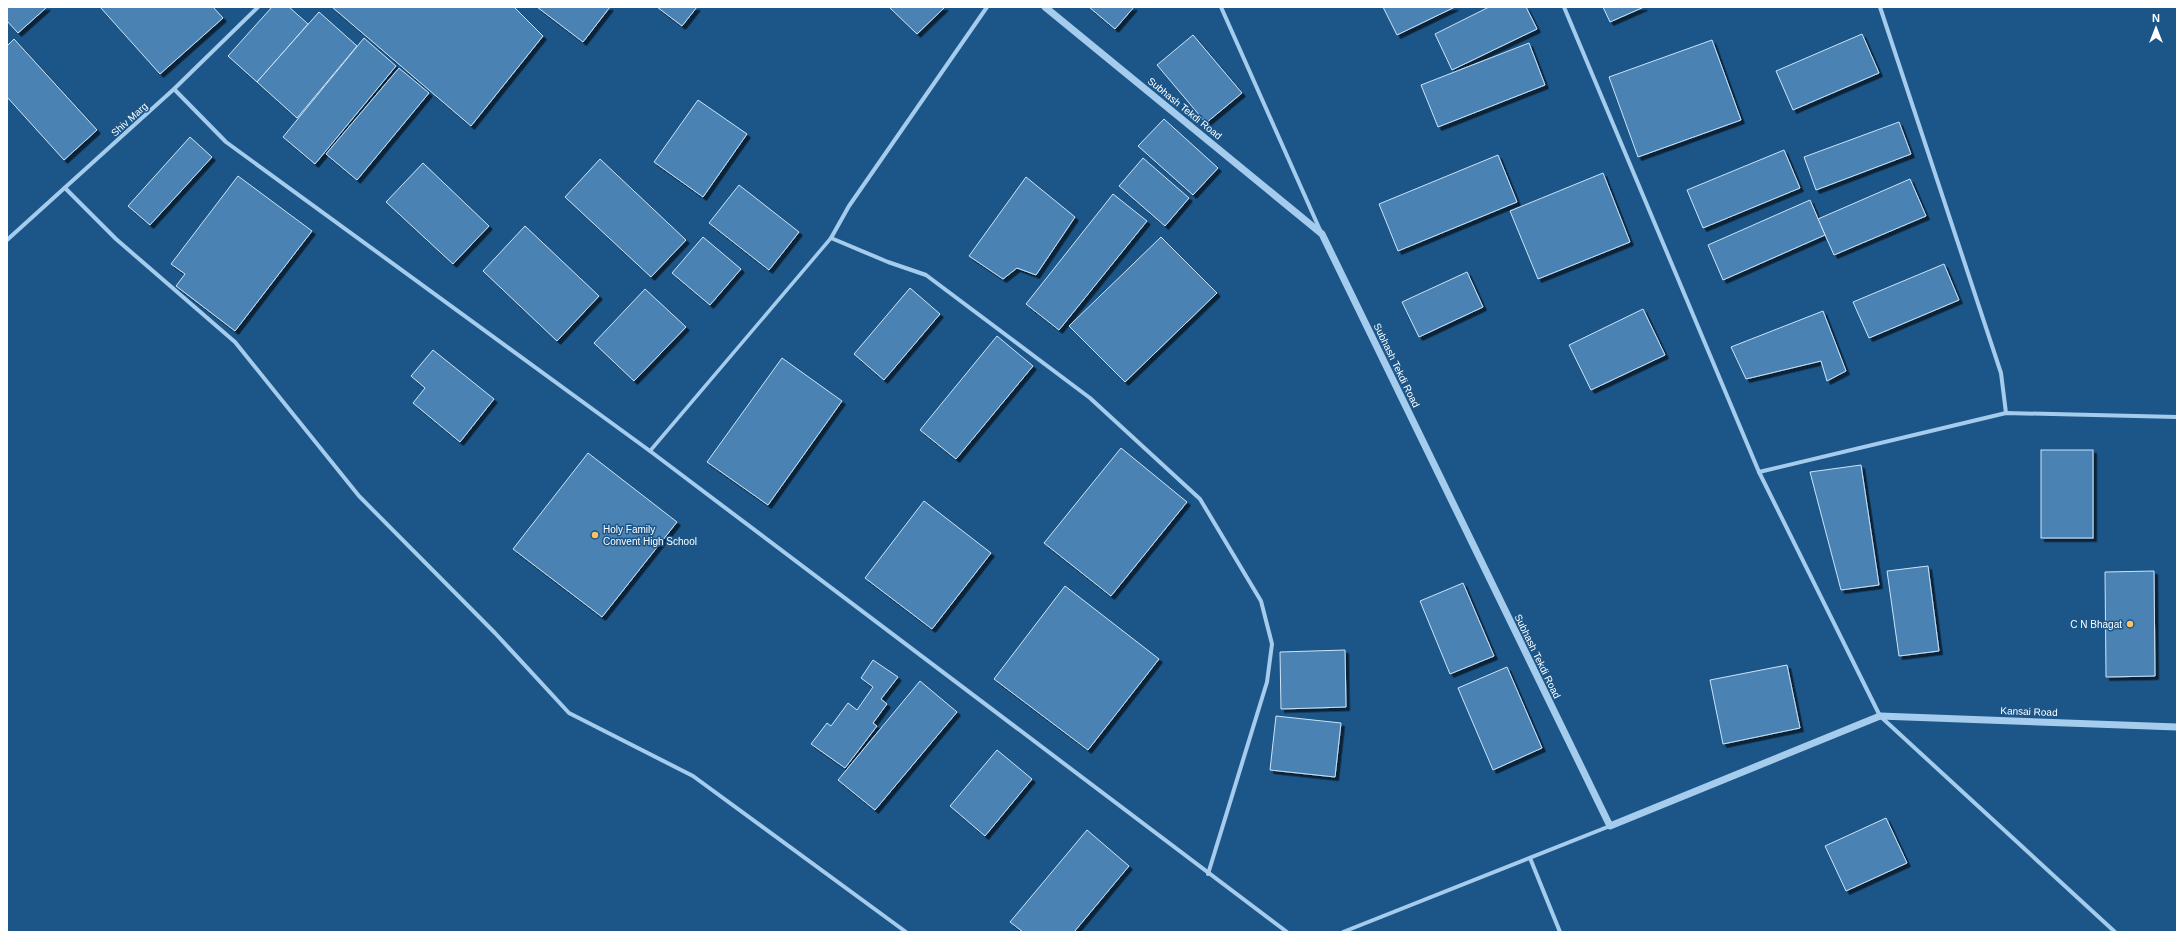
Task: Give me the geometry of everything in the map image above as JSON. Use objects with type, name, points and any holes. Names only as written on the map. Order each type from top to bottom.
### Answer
[{"type":"street","name":"Shiv Marg","points":[[7,240],[174,89],[258,7]]},
{"type":"street","points":[[650,451],[831,238],[849,206],[987,7]]},
{"type":"street","name":"Subhash Tekdi Road","points":[[1045,7],[1322,234],[1610,826]]},
{"type":"street","points":[[1221,7],[1322,234]]},
{"type":"street","points":[[1564,7],[1759,472],[1880,716],[2115,932]]},
{"type":"street","points":[[1880,7],[2001,373],[2006,413]]},
{"type":"street","points":[[174,89],[226,142],[650,451],[1208,874],[1287,932]]},
{"type":"street","points":[[65,188],[116,239],[235,342],[358,496],[495,633],[569,713],[693,776],[906,932]]},
{"type":"street","points":[[831,238],[888,262],[926,275],[1090,398],[1200,499],[1260,601],[1272,644],[1268,682],[1208,874]]},
{"type":"street","points":[[1759,472],[2006,413],[2177,418]]},
{"type":"street","points":[[1343,932],[1610,826],[1880,716]]},
{"type":"street","name":"Kansai Road","points":[[1880,716],[2177,727]]},
{"type":"street","points":[[1530,858],[1560,932]]},
{"type":"building","points":[[7,7],[47,7],[18,33],[7,21]]},
{"type":"building","points":[[100,7],[213,7],[223,18],[160,74]]},
{"type":"building","points":[[272,7],[289,7],[308,24],[257,82],[228,56]]},
{"type":"building","points":[[332,7],[514,7],[543,36],[471,126]]},
{"type":"building","points":[[537,7],[610,7],[583,42]]},
{"type":"building","points":[[657,7],[697,7],[682,26]]},
{"type":"building","points":[[889,7],[945,7],[917,34]]},
{"type":"building","points":[[1089,7],[1134,7],[1115,29]]},
{"type":"building","points":[[1383,7],[1455,7],[1397,35]]},
{"type":"building","points":[[1489,7],[1526,7],[1537,29],[1452,70],[1435,34]]},
{"type":"building","points":[[1603,7],[1644,7],[1610,22]]},
{"type":"building","points":[[319,12],[357,46],[297,118],[257,82]]},
{"type":"building","points":[[1862,34],[1879,73],[1793,110],[1776,71]]},
{"type":"building","points":[[1193,35],[1242,93],[1206,123],[1157,65]]},
{"type":"building","points":[[364,38],[396,66],[315,164],[283,137]]},
{"type":"building","points":[[14,39],[97,130],[64,160],[7,97],[7,46]]},
{"type":"building","points":[[1712,40],[1741,120],[1638,157],[1609,77]]},
{"type":"building","points":[[1529,43],[1545,85],[1438,127],[1421,85]]},
{"type":"building","points":[[399,68],[429,93],[357,180],[326,154]]},
{"type":"building","points":[[698,100],[747,134],[703,197],[654,162]]},
{"type":"building","points":[[1164,119],[1218,168],[1193,195],[1138,146]]},
{"type":"building","points":[[1899,122],[1911,154],[1816,190],[1804,157]]},
{"type":"building","points":[[190,137],[212,157],[150,225],[128,206]]},
{"type":"building","points":[[1784,150],[1800,188],[1703,228],[1687,190]]},
{"type":"building","points":[[1498,155],[1517,202],[1398,251],[1379,204]]},
{"type":"building","points":[[1143,158],[1189,198],[1165,226],[1119,186]]},
{"type":"building","points":[[600,159],[686,240],[651,277],[565,197]]},
{"type":"building","points":[[423,163],[489,226],[453,264],[386,202]]},
{"type":"building","points":[[1603,173],[1630,242],[1538,279],[1510,211]]},
{"type":"building","points":[[238,176],[312,231],[235,331],[176,286],[185,274],[171,264]]},
{"type":"building","points":[[1026,177],[1075,217],[1036,275],[1017,268],[1003,279],[969,256]]},
{"type":"building","points":[[1910,179],[1926,216],[1834,255],[1818,219]]},
{"type":"building","points":[[739,185],[799,232],[769,270],[709,223]]},
{"type":"building","points":[[1113,194],[1147,221],[1059,330],[1026,304]]},
{"type":"building","points":[[1810,200],[1825,235],[1723,280],[1708,245]]},
{"type":"building","points":[[525,226],[599,296],[557,341],[483,271]]},
{"type":"building","points":[[703,237],[741,269],[710,305],[672,273]]},
{"type":"building","points":[[1161,237],[1217,293],[1125,382],[1069,326]]},
{"type":"building","points":[[1944,264],[1959,300],[1869,338],[1853,302]]},
{"type":"building","points":[[1467,272],[1483,307],[1419,337],[1402,302]]},
{"type":"building","points":[[910,288],[940,314],[884,380],[854,354]]},
{"type":"building","points":[[645,289],[686,327],[634,381],[594,343]]},
{"type":"building","points":[[1643,309],[1665,355],[1591,390],[1569,345]]},
{"type":"building","points":[[1823,311],[1846,371],[1827,381],[1821,361],[1746,379],[1731,347]]},
{"type":"building","points":[[997,336],[1033,366],[956,459],[920,430]]},
{"type":"building","points":[[433,350],[494,399],[460,442],[413,403],[425,388],[411,376]]},
{"type":"building","points":[[782,358],[842,401],[768,505],[707,462]]},
{"type":"building","points":[[1121,448],[1187,502],[1111,596],[1044,543]]},
{"type":"building","points":[[2041,450],[2093,450],[2093,538],[2041,538]]},
{"type":"building","name":"Holy Family Convent High School","points":[[588,453],[677,522],[602,617],[513,549]]},
{"type":"building","points":[[1861,465],[1879,585],[1841,590],[1810,472]]},
{"type":"building","points":[[924,501],[991,553],[932,629],[865,578]]},
{"type":"building","points":[[1928,566],[1939,651],[1899,656],[1887,571]]},
{"type":"building","name":"C N Bhagat","points":[[2154,571],[2155,676],[2106,677],[2105,572]]},
{"type":"building","points":[[1463,583],[1494,656],[1450,674],[1420,601]]},
{"type":"building","points":[[1065,586],[1159,659],[1088,750],[994,679]]},
{"type":"building","points":[[1345,650],[1346,707],[1281,709],[1280,652]]},
{"type":"building","points":[[873,660],[898,677],[881,699],[887,704],[873,723],[877,726],[845,768],[811,744],[827,723],[831,726],[848,703],[857,710],[873,687],[861,678]]},
{"type":"building","points":[[1787,665],[1800,728],[1723,744],[1710,680]]},
{"type":"building","points":[[1507,667],[1542,748],[1493,770],[1458,688]]},
{"type":"building","points":[[920,681],[957,712],[875,810],[838,780]]},
{"type":"building","points":[[1276,716],[1341,723],[1335,777],[1270,770]]},
{"type":"building","points":[[997,750],[1032,779],[985,836],[950,806]]},
{"type":"building","points":[[1886,818],[1907,863],[1846,891],[1825,846]]},
{"type":"building","points":[[1087,830],[1129,866],[1074,932],[1023,932],[1010,922]]},
{"type":"place","name":"Holy Family Convent High School","points":[[595,535]]},
{"type":"place","name":"C N Bhagat","points":[[2130,624]]}]
